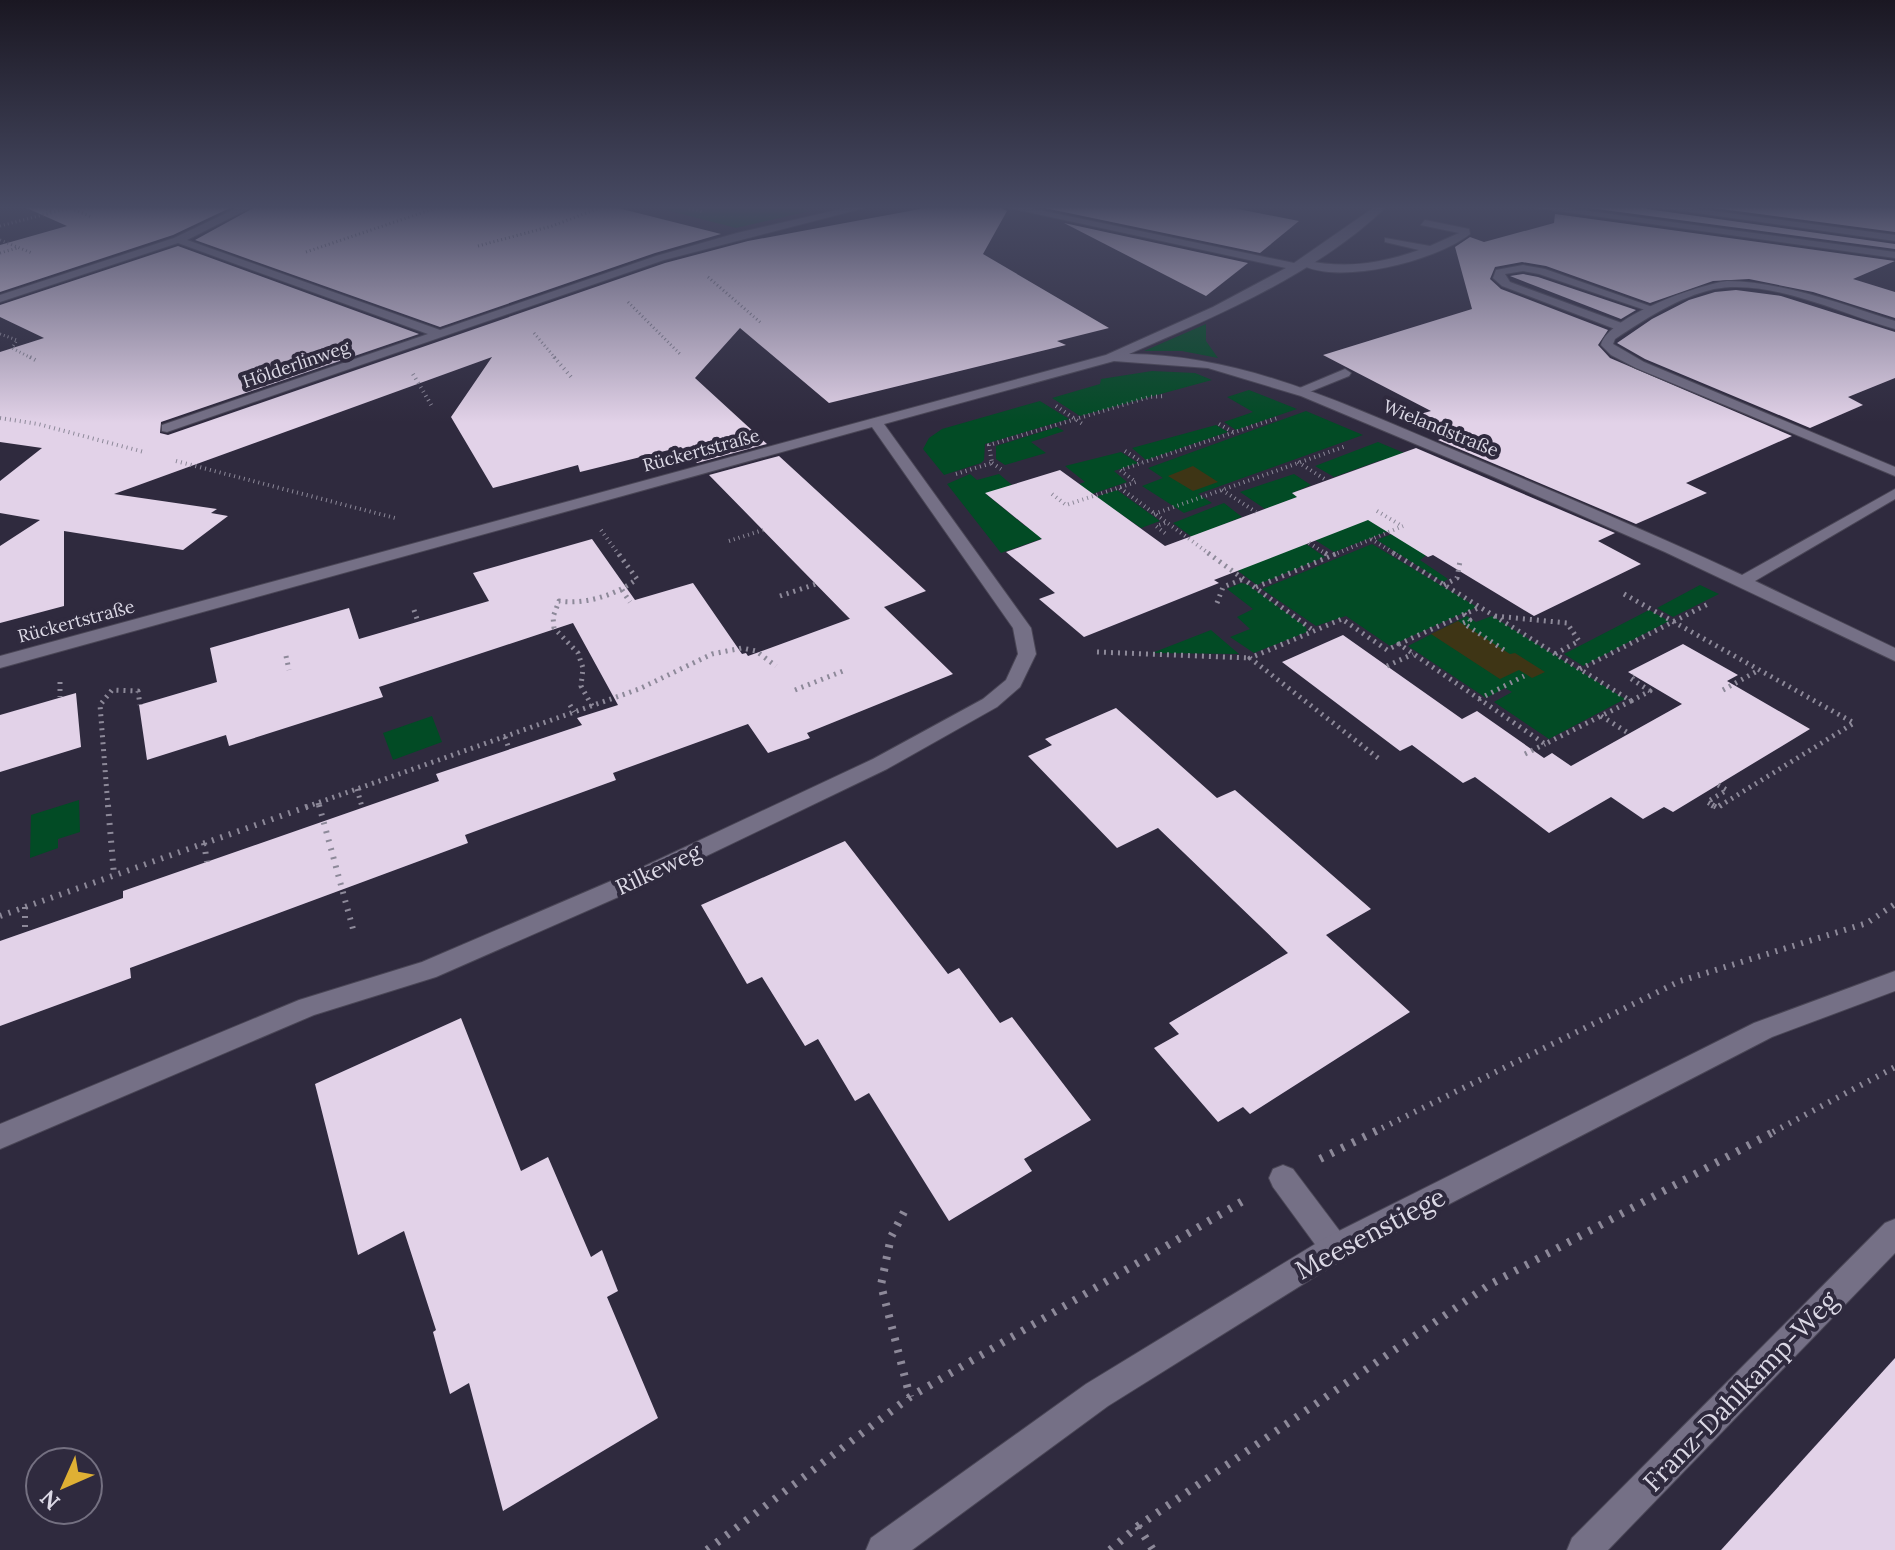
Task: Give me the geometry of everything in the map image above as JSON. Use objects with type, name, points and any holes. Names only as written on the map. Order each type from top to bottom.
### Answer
[{"type":"street","points":[[0,299],[62,278]]},
{"type":"street","points":[[286,278],[437,333]]},
{"type":"street","name":"Hölderlinweg","points":[[167,428],[598,278]]},
{"type":"street","name":"Rückertstraße","points":[[0,662],[1110,358],[1215,313],[1276,278]]},
{"type":"street","points":[[1498,278],[1506,284],[1623,328]]},
{"type":"street","points":[[1562,278],[1655,310]]},
{"type":"street","points":[[1895,325],[1791,295],[1730,283],[1696,291],[1655,310],[1609,337],[1607,345],[1615,352],[1895,472]]},
{"type":"street","name":"Wielandstraße","points":[[1110,358],[1168,359],[1219,366],[1297,392],[1392,429],[1744,581],[1895,655]]},
{"type":"street","points":[[1297,392],[1345,373]]},
{"type":"street","name":"Rilkeweg","points":[[0,1137],[308,1007],[428,970],[628,883],[880,764],[990,703],[1014,683],[1027,654],[1022,628],[877,424]]},
{"type":"street","points":[[1744,581],[1895,493]]},
{"type":"street","name":"Meesenstiege","points":[[883,1550],[1097,1395],[1335,1248],[1763,1030],[1895,981]]},
{"type":"street","points":[[1283,1178],[1335,1248]]},
{"type":"street","name":"Franz-Dahlkamp-Weg","points":[[1584,1550],[1895,1233]]},
{"type":"path","points":[[603,278],[681,355]]},
{"type":"path","points":[[709,278],[761,323]]},
{"type":"path","points":[[513,307],[572,378]]},
{"type":"path","points":[[0,334],[17,340],[12,348],[37,361]]},
{"type":"path","points":[[1001,469],[992,463],[989,445],[1149,397],[1176,393]]},
{"type":"path","points":[[1162,396],[1174,401]]},
{"type":"path","points":[[1052,494],[1066,505],[1119,488],[1136,482],[1120,470],[1323,402]]},
{"type":"path","points":[[0,418],[38,424],[144,452]]},
{"type":"path","points":[[1219,424],[1234,432]]},
{"type":"path","points":[[1154,514],[1392,429]]},
{"type":"path","points":[[1125,451],[1143,463]]},
{"type":"path","points":[[174,460],[462,536]]},
{"type":"path","points":[[1298,462],[1326,480]]},
{"type":"path","points":[[921,486],[992,463]]},
{"type":"path","points":[[1119,488],[1314,631]]},
{"type":"path","points":[[1222,490],[1256,512]]},
{"type":"path","points":[[581,504],[637,579],[628,588],[570,605],[559,601],[553,617],[554,628],[581,657],[585,672],[581,686],[592,706]]},
{"type":"path","points":[[1256,587],[1403,526],[1377,511]]},
{"type":"path","points":[[1166,522],[1156,526],[1166,534]]},
{"type":"path","points":[[729,541],[763,530]]},
{"type":"path","points":[[1371,539],[1631,701]]},
{"type":"path","points":[[1309,543],[1330,556]]},
{"type":"path","points":[[1444,585],[1457,578],[1460,561]]},
{"type":"path","points":[[1217,603],[1223,587],[1244,579]]},
{"type":"path","points":[[1579,669],[1724,597],[1744,581]]},
{"type":"path","points":[[780,596],[816,584]]},
{"type":"path","points":[[622,590],[630,602]]},
{"type":"path","points":[[1624,594],[1854,723],[1717,808],[1707,802],[1727,790],[1718,785]]},
{"type":"path","points":[[1097,652],[1250,658],[1342,619],[1387,650],[1480,607]]},
{"type":"path","points":[[414,610],[418,622]]},
{"type":"path","points":[[1464,614],[1470,620],[1463,623],[1507,652]]},
{"type":"path","points":[[1494,616],[1567,623],[1579,641],[1555,654]]},
{"type":"path","points":[[1399,644],[1545,744]]},
{"type":"path","points":[[0,916],[639,689],[666,679],[716,651],[755,651],[776,666]]},
{"type":"path","points":[[1387,666],[1413,654]]},
{"type":"path","points":[[286,656],[289,670]]},
{"type":"path","points":[[1250,658],[1378,758]]},
{"type":"path","points":[[1723,690],[1759,670]]},
{"type":"path","points":[[795,690],[843,671]]},
{"type":"path","points":[[1479,699],[1524,676]]},
{"type":"path","points":[[1525,754],[1650,691],[1630,678],[1634,676]]},
{"type":"path","points":[[60,682],[60,697]]},
{"type":"path","points":[[639,689],[644,696]]},
{"type":"path","points":[[114,875],[100,705],[112,690],[138,691],[140,705]]},
{"type":"path","points":[[570,705],[574,712]]},
{"type":"path","points":[[1600,716],[1630,734]]},
{"type":"path","points":[[505,737],[509,749]]},
{"type":"path","points":[[357,789],[362,807]]},
{"type":"path","points":[[318,803],[353,929]]},
{"type":"path","points":[[204,843],[207,862]]},
{"type":"path","points":[[25,907],[25,932]]},
{"type":"path","points":[[1110,1550],[1138,1526],[1489,1285],[1891,1069],[1895,1077]]},
{"type":"path","points":[[904,1212],[891,1237],[881,1285],[910,1397]]},
{"type":"path","points":[[1138,1526],[1153,1550]]},
{"type":"green space","points":[[1206,324],[1206,341],[1218,358],[1182,351],[1144,351]]},
{"type":"green space","points":[[1152,371],[1195,373],[1212,380],[1080,416],[1052,398],[1100,384],[1101,379]]},
{"type":"green space","points":[[1249,390],[1297,409],[1236,430],[1224,422],[1253,412],[1227,397]]},
{"type":"green space","points":[[1040,401],[1069,419],[985,444],[981,463],[944,475],[923,449],[929,438],[942,429]]},
{"type":"green space","points":[[1306,411],[1363,435],[1198,494],[1212,503],[1184,513],[1142,486],[1163,478],[1148,468]]},
{"type":"green space","points":[[1216,425],[1228,432],[1146,460],[1132,448]]},
{"type":"green space","points":[[1057,427],[1064,431],[1031,442],[1046,453],[1005,465],[996,459],[996,446]]},
{"type":"green space","points":[[1378,442],[1505,495],[1420,560],[1448,579],[1443,582],[1377,540],[1412,526],[1426,486],[1381,460],[1334,477],[1315,466]]},
{"type":"green space","points":[[1121,452],[1138,463],[1114,471],[1127,482],[1069,502],[1056,492],[1085,482],[1065,466]]},
{"type":"green space","points":[[970,474],[977,480],[999,474],[1012,485],[986,494],[1025,526],[1068,511],[1064,507],[1117,490],[1160,521],[1141,528],[1118,512],[1001,553],[947,484]]},
{"type":"green space","points":[[1294,474],[1311,485],[1292,493],[1298,497],[1265,509],[1240,492]]},
{"type":"green space","points":[[1224,503],[1242,517],[1202,533],[1306,544],[1325,557],[1257,585],[1173,523]]},
{"type":"green space","points":[[1374,512],[1399,527],[1334,552],[1315,540]]},
{"type":"green space","points":[[1372,544],[1477,607],[1390,646],[1346,616],[1316,626],[1262,589]]},
{"type":"green space","points":[[1241,583],[1247,584],[1306,627],[1307,632],[1254,653],[1230,637],[1250,629],[1237,617],[1253,609],[1227,589]]},
{"type":"green space","points":[[1700,585],[1719,594],[1673,617],[1657,608]]},
{"type":"green space","points":[[1649,610],[1669,621],[1583,666],[1564,654]]},
{"type":"green space","points":[[1467,616],[1476,622],[1492,616],[1625,699],[1549,739],[1494,702],[1512,692],[1505,688],[1486,698],[1408,646]]},
{"type":"green space","points":[[1211,630],[1239,654],[1152,653]]},
{"type":"green space","points":[[432,716],[442,742],[393,760],[383,733]]},
{"type":"green space","points":[[79,800],[80,832],[58,839],[58,848],[30,858],[31,815]]},
{"type":"sand","points":[[1193,466],[1218,482],[1193,491],[1168,476]]},
{"type":"sand","points":[[1458,621],[1545,672],[1532,678],[1519,670],[1500,679],[1431,634]]},
{"type":"building","points":[[0,278],[41,278],[0,292]]},
{"type":"building","points":[[80,278],[267,278],[419,334],[161,422],[160,433],[168,435],[621,278],[1024,278],[1109,328],[1057,341],[1066,345],[829,403],[740,328],[695,378],[767,444],[697,463],[681,447],[580,472],[578,465],[493,488],[451,417],[492,357],[114,494],[217,509],[211,513],[228,516],[183,550],[64,531],[64,606],[0,623],[0,546],[40,520],[0,513],[0,481],[42,448],[0,442],[0,352],[44,338],[0,317],[0,305]]},
{"type":"building","points":[[303,278],[581,278],[440,327]]},
{"type":"building","points":[[1172,278],[1228,278],[1206,296]]},
{"type":"building","points":[[1464,278],[1490,278],[1501,289],[1608,330],[1598,345],[1610,358],[1792,436],[1686,483],[1707,493],[1636,524],[1438,440],[1456,433],[1420,414],[1431,411],[1323,355],[1472,309]]},
{"type":"building","points":[[1516,278],[1542,278],[1636,310],[1621,319]]},
{"type":"building","points":[[1581,278],[1855,278],[1895,292],[1895,318],[1813,292],[1749,279],[1713,281],[1650,303]]},
{"type":"building","points":[[1736,290],[1781,296],[1895,332],[1895,378],[1848,397],[1863,405],[1810,428],[1645,359],[1617,343],[1652,319],[1689,300],[1715,292]]},
{"type":"building","points":[[1416,448],[1615,533],[1598,541],[1641,564],[1534,616],[1368,520],[1214,580],[1219,583],[1084,637],[1039,599],[1055,593],[1006,552],[1042,539],[985,493],[1060,470],[1165,546],[1297,497],[1292,493]]},
{"type":"building","points":[[779,456],[926,591],[884,607],[953,674],[807,733],[810,738],[768,753],[748,724],[613,773],[616,780],[465,835],[468,843],[130,968],[131,978],[0,1026],[0,941],[123,898],[123,891],[439,781],[436,774],[582,725],[577,718],[618,705],[573,623],[379,687],[383,697],[229,746],[226,735],[147,760],[139,705],[217,682],[210,648],[349,608],[359,639],[489,601],[473,573],[592,539],[635,600],[693,583],[742,654],[748,656],[850,619],[709,475]]},
{"type":"building","points":[[1343,635],[1462,719],[1477,711],[1544,758],[1552,753],[1571,766],[1682,704],[1628,672],[1683,644],[1738,675],[1727,681],[1810,729],[1673,812],[1664,807],[1643,819],[1611,797],[1549,833],[1475,777],[1463,783],[1412,745],[1400,751],[1282,662]]},
{"type":"building","points":[[76,693],[81,747],[0,772],[0,715]]},
{"type":"building","points":[[1116,708],[1217,798],[1235,790],[1371,909],[1326,935],[1410,1012],[1250,1114],[1243,1107],[1218,1122],[1154,1048],[1179,1034],[1169,1023],[1288,953],[1158,828],[1117,848],[1028,756],[1052,745],[1045,739]]},
{"type":"building","points":[[845,841],[948,974],[959,968],[1000,1023],[1012,1017],[1091,1120],[1024,1159],[1032,1171],[949,1221],[869,1093],[855,1101],[818,1039],[805,1046],[762,977],[747,984],[701,905]]},
{"type":"building","points":[[461,1018],[521,1171],[548,1157],[591,1257],[602,1250],[618,1291],[607,1297],[658,1418],[503,1511],[469,1383],[450,1394],[433,1332],[436,1330],[404,1231],[358,1255],[315,1084]]},
{"type":"building","points":[[1895,1358],[1895,1550],[1721,1550]]}]
